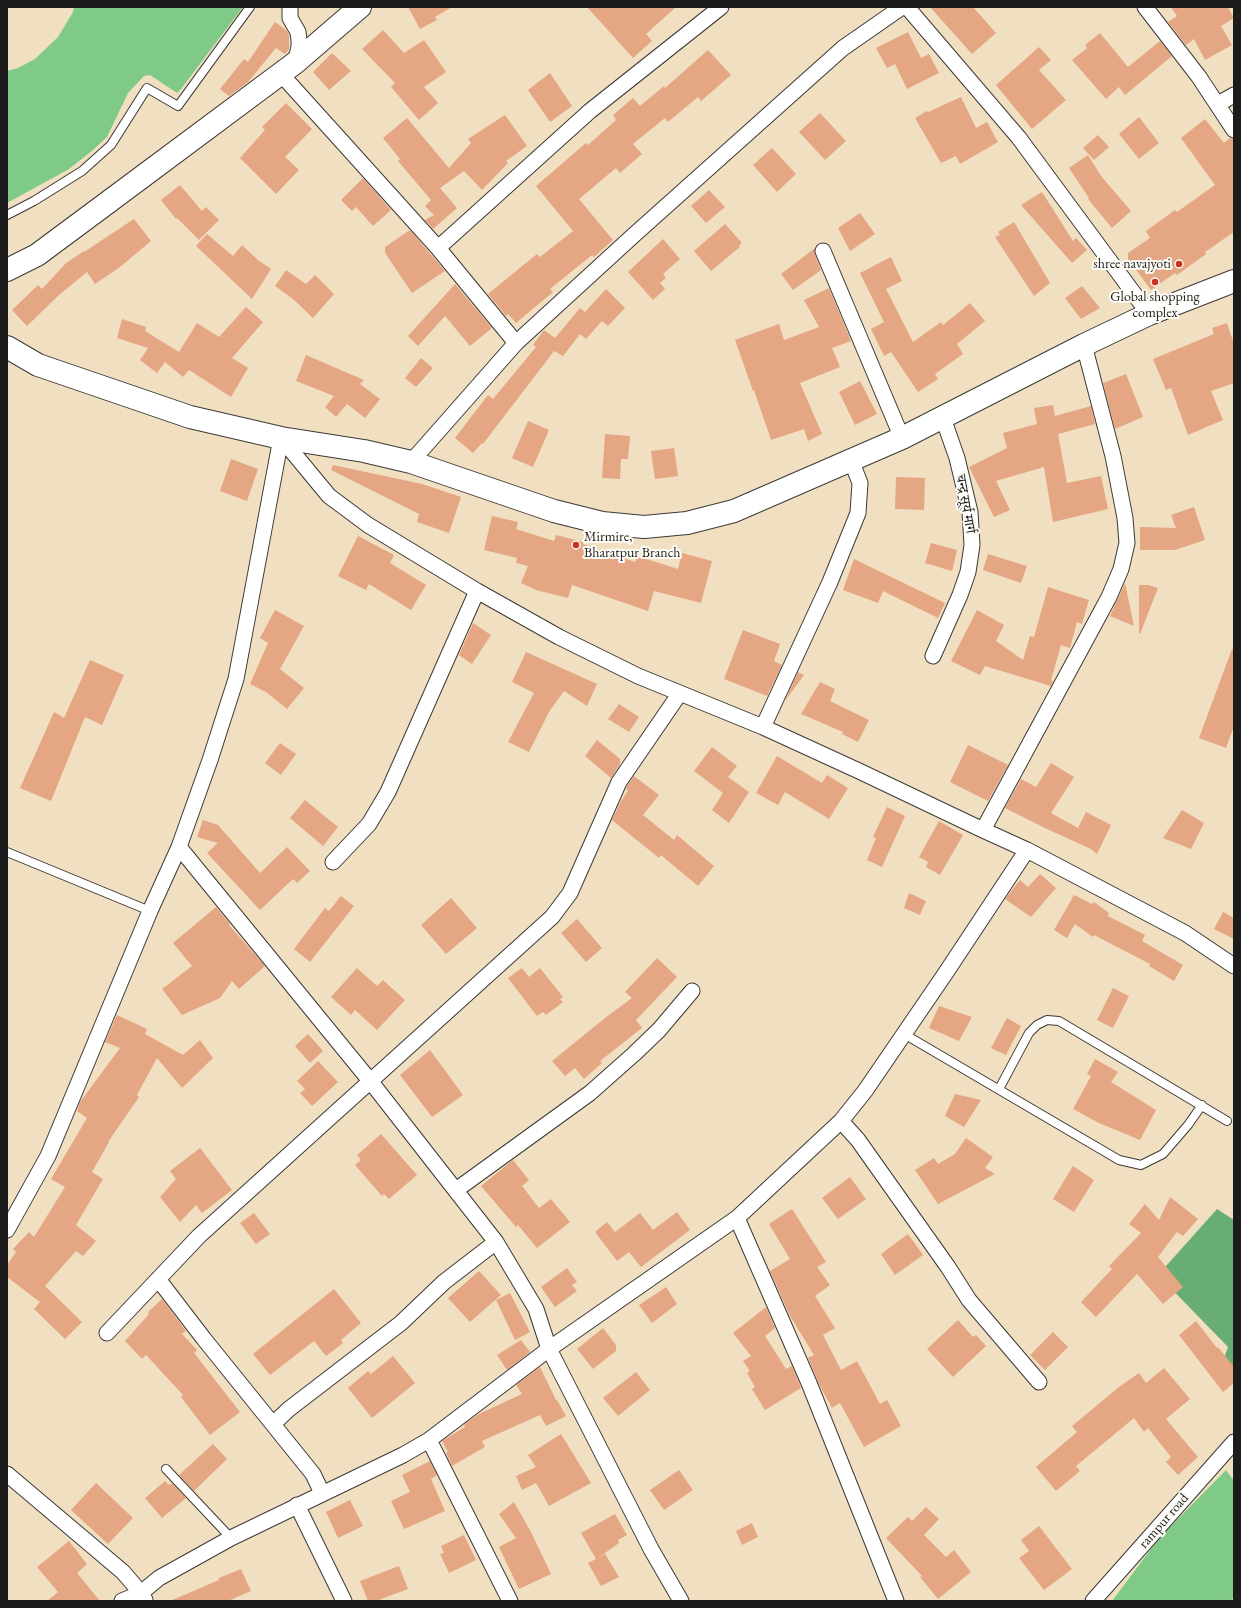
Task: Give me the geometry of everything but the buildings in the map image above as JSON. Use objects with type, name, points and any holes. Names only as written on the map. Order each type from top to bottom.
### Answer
[{"type":"main road","points":[[7,270],[37,255],[288,68],[360,7]]},
{"type":"main road","points":[[7,347],[38,365],[190,417],[281,438],[364,451],[411,462],[554,511],[602,523],[644,527],[687,523],[734,511],[902,438],[1084,345],[1149,314],[1234,282]]},
{"type":"street","points":[[290,7],[290,18],[298,32],[299,47],[288,68],[516,343]]},
{"type":"street","points":[[438,248],[590,111],[721,7]]},
{"type":"street","points":[[411,462],[516,343],[635,234],[843,48],[902,7]]},
{"type":"street","points":[[907,7],[1019,138],[1149,314]]},
{"type":"street","points":[[1145,7],[1199,77],[1234,130]]},
{"type":"street","points":[[1218,104],[1234,95]]},
{"type":"street","points":[[823,251],[902,438]]},
{"type":"street","points":[[983,830],[1109,597],[1121,568],[1127,543],[1125,518],[1113,456],[1084,345]]},
{"type":"street","name":"चन्द्र सूर्य मार्ग","points":[[933,656],[962,590],[968,572],[972,544],[970,512],[957,458],[943,418]]},
{"type":"street","points":[[281,438],[329,496],[368,525],[477,591],[559,637],[638,676],[763,727],[1027,850],[1185,932],[1234,966]]},
{"type":"street","points":[[7,1230],[48,1156],[150,911],[179,847],[210,760],[236,678],[281,438]]},
{"type":"street","points":[[763,727],[830,582],[858,513],[860,483],[851,460]]},
{"type":"street","points":[[333,862],[369,824],[388,792],[477,591]]},
{"type":"street","points":[[107,1333],[199,1236],[552,917],[570,893],[619,782],[680,693]]},
{"type":"street","points":[[179,847],[371,1082],[496,1242],[536,1309],[549,1349],[651,1548],[681,1601]]},
{"type":"street","points":[[122,1601],[143,1597],[159,1578],[231,1538],[403,1455],[429,1440],[549,1349],[737,1218],[841,1122],[865,1091],[904,1034],[1027,850]]},
{"type":"street","points":[[456,1190],[590,1093],[659,1030],[692,991]]},
{"type":"street","points":[[841,1122],[858,1140],[969,1300],[1039,1382]]},
{"type":"street","points":[[737,1218],[809,1383],[896,1601]]},
{"type":"street","points":[[273,1424],[288,1409],[400,1323],[444,1282],[496,1242]]},
{"type":"street","points":[[158,1279],[204,1339],[313,1474],[322,1493]]},
{"type":"street","points":[[429,1440],[510,1601]]},
{"type":"street","name":"rampur road","points":[[1094,1601],[1234,1442]]},
{"type":"street","points":[[7,1474],[123,1572],[143,1597]]},
{"type":"street","points":[[297,1505],[344,1601]]},
{"type":"lane","points":[[7,214],[34,201],[82,171],[111,146],[147,88],[178,106],[250,7]]},
{"type":"lane","points":[[7,852],[150,911]]},
{"type":"lane","points":[[999,1089],[1029,1033],[1037,1025],[1047,1020],[1059,1021],[1227,1121]]},
{"type":"lane","points":[[904,1034],[1119,1160],[1141,1165],[1163,1154],[1188,1125],[1202,1105]]},
{"type":"lane","points":[[166,1469],[231,1538]]},
{"type":"green space","points":[[74,7],[243,7],[177,93],[150,75],[144,76],[128,93],[107,137],[93,150],[69,169],[7,203],[7,71],[18,68],[35,59],[58,37],[73,12]]},
{"type":"green space","points":[[1217,1209],[1234,1220],[1234,1381],[1221,1366],[1228,1347],[1158,1275]]},
{"type":"green space","points":[[1226,1470],[1234,1481],[1234,1598],[1230,1601],[1112,1601],[1160,1537]]},
{"type":"place","name":"shree navajyoti","points":[[1179,264]]},
{"type":"place","name":"Global shopping complex","points":[[1155,282]]},
{"type":"place","name":"Mirmire, Bharatpur Branch","points":[[576,545]]}]
